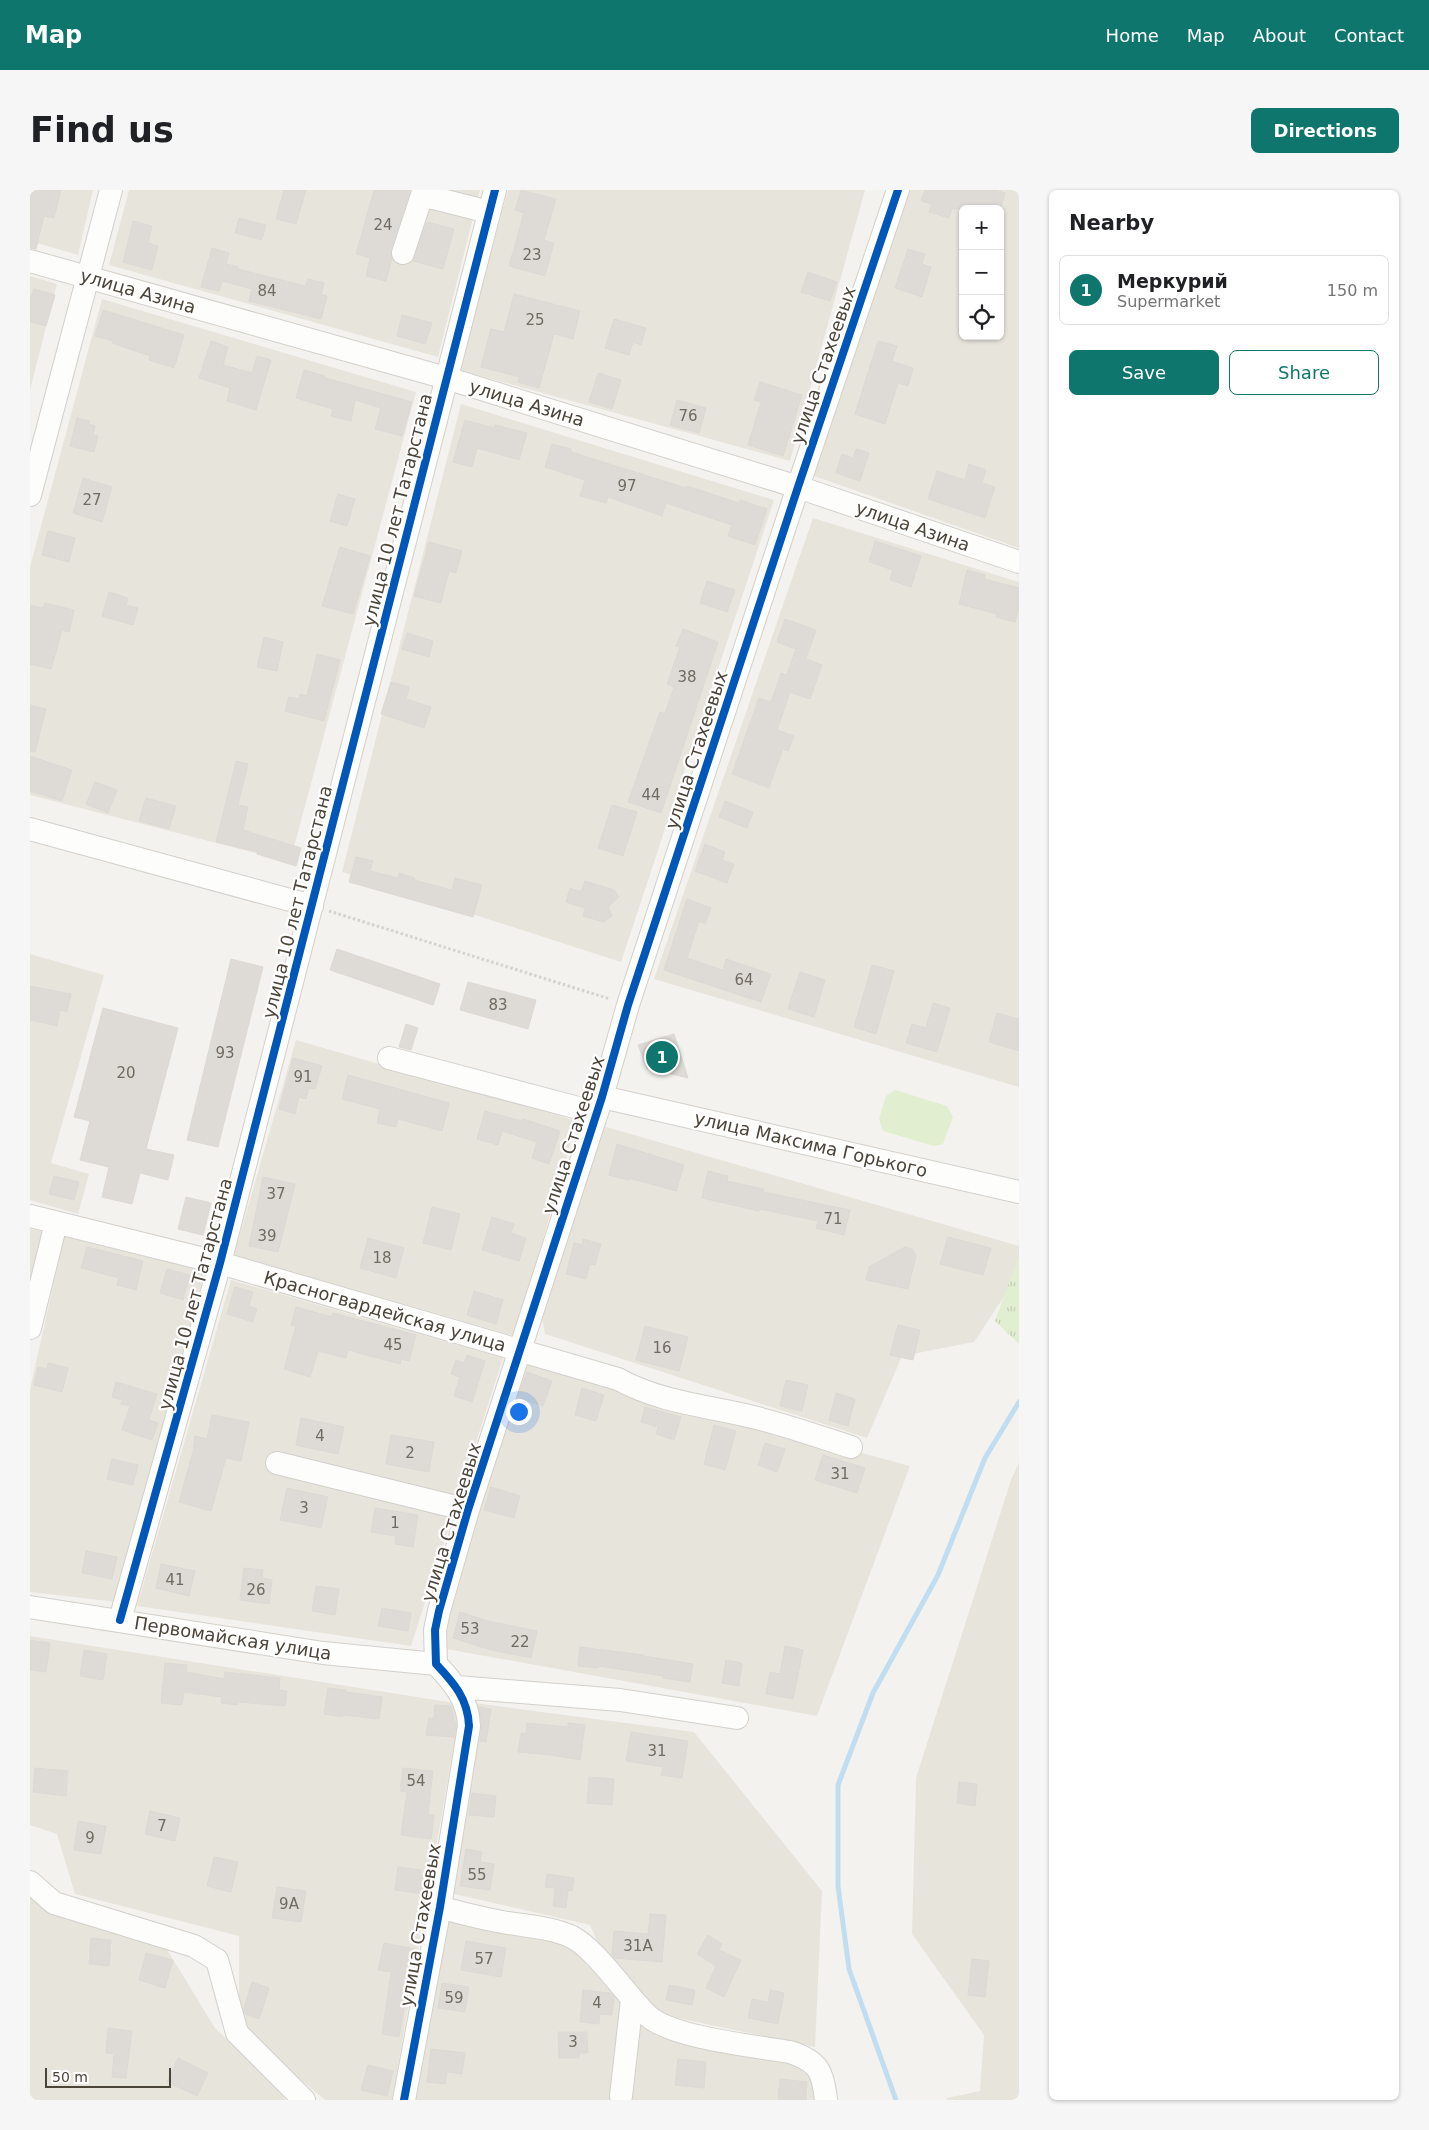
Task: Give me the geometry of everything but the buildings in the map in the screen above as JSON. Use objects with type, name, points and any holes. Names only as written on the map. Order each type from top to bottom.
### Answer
[{"type":"street","points":[[30,495],[111,190]]},
{"type":"street","name":"улица 10 лет Татарстана","points":[[120,1620],[220,1263],[495,190]]},
{"type":"street","name":"улица Стахеевых","points":[[404,2100],[440,1907],[469,1726],[465,1701],[457,1687],[436,1664],[434,1648],[437,1620],[468,1510],[600,1105],[628,1005],[798,487],[898,190]]},
{"type":"street","points":[[403,253],[422,195],[490,212]]},
{"type":"street","name":"улица Азина","points":[[30,261],[446,378],[798,487],[1019,562]]},
{"type":"street","points":[[30,829],[312,906]]},
{"type":"street","name":"улица Максима Горького","points":[[389,1058],[600,1105],[1019,1192]]},
{"type":"street","name":"Красногвардейская улица","points":[[30,1216],[220,1263],[618,1379],[639,1390],[685,1403],[756,1418],[852,1447]]},
{"type":"street","points":[[30,1328],[56,1223]]},
{"type":"street","points":[[277,1464],[468,1510]]},
{"type":"street","name":"Первомайская улица","points":[[30,1607],[322,1653],[436,1664]]},
{"type":"street","points":[[457,1687],[620,1700],[737,1718]]},
{"type":"street","points":[[30,1882],[54,1904],[194,1946],[217,1960],[237,2033],[304,2100]]},
{"type":"street","points":[[440,1907],[479,1918],[559,1932],[574,1938],[591,1952],[632,2000],[650,2017],[669,2029],[790,2052],[806,2057],[814,2064],[822,2076],[826,2100]]},
{"type":"street","points":[[621,2096],[632,2000]]},
{"type":"path","points":[[312,906],[628,1005]]},
{"type":"shaded area","points":[[30,190],[93,190],[78,255],[30,241]]},
{"type":"shaded area","points":[[129,190],[480,190],[438,357],[109,265]]},
{"type":"shaded area","points":[[508,190],[865,190],[790,461],[459,370]]},
{"type":"shaded area","points":[[907,190],[1019,190],[1019,548],[814,476]]},
{"type":"shaded area","points":[[30,276],[57,284],[30,390]]},
{"type":"shaded area","points":[[102,299],[416,392],[290,862],[30,795],[30,567]]},
{"type":"shaded area","points":[[461,404],[774,500],[621,962],[342,872]]},
{"type":"shaded area","points":[[813,518],[1019,582],[1019,1087],[654,979]]},
{"type":"shaded area","points":[[30,954],[104,975],[51,1163],[89,1174],[78,1214],[30,1200]]},
{"type":"shaded area","points":[[296,1040],[577,1121],[515,1336],[234,1255]]},
{"type":"shaded area","points":[[603,1126],[1019,1246],[1019,1274],[974,1342],[902,1356],[867,1438],[545,1334],[541,1312]]},
{"type":"shaded area","points":[[30,1229],[44,1232],[30,1288]]},
{"type":"shaded area","points":[[65,1233],[205,1270],[117,1602],[30,1592],[30,1389]]},
{"type":"shaded area","points":[[231,1280],[503,1358],[411,1646],[137,1606]]},
{"type":"shaded area","points":[[522,1362],[910,1466],[817,1716],[441,1648]]},
{"type":"shaded area","points":[[1019,1463],[1019,2100],[947,2100],[947,2098],[980,2091],[984,2035],[912,1934],[916,1778],[1011,1480]]},
{"type":"shaded area","points":[[30,1636],[461,1704],[392,2100],[325,2100],[239,2028],[239,1936],[75,1894],[57,1834],[30,1825]]},
{"type":"shaded area","points":[[474,1703],[694,1732],[822,1891],[815,2047],[659,2014],[605,1958],[590,1925],[450,1893]]},
{"type":"shaded area","points":[[30,1894],[163,1943],[215,2028],[285,2095],[285,2100],[30,2100]]},
{"type":"shaded area","points":[[443,1919],[563,1940],[653,2032],[811,2069],[816,2100],[415,2100]]},
{"type":"green space","points":[[895,1090],[947,1106],[953,1117],[943,1144],[934,1146],[883,1131],[879,1119],[886,1096]]},
{"type":"green space","points":[[1019,1256],[1019,1344],[995,1321]]},
{"type":"waterway","points":[[896,2100],[849,1969],[838,1886],[838,1785],[873,1693],[938,1575],[985,1458],[1019,1402]]},
{"type":"cycle path","points":[[120,1620],[220,1263],[495,190]]},
{"type":"cycle path","points":[[404,2100],[440,1907],[469,1726],[466,1708],[459,1692],[436,1664],[435,1630],[439,1611],[468,1510],[602,1097],[628,1005],[798,487],[898,190]]},
{"type":"place","name":"Меркурий","points":[[662,1057]]}]
